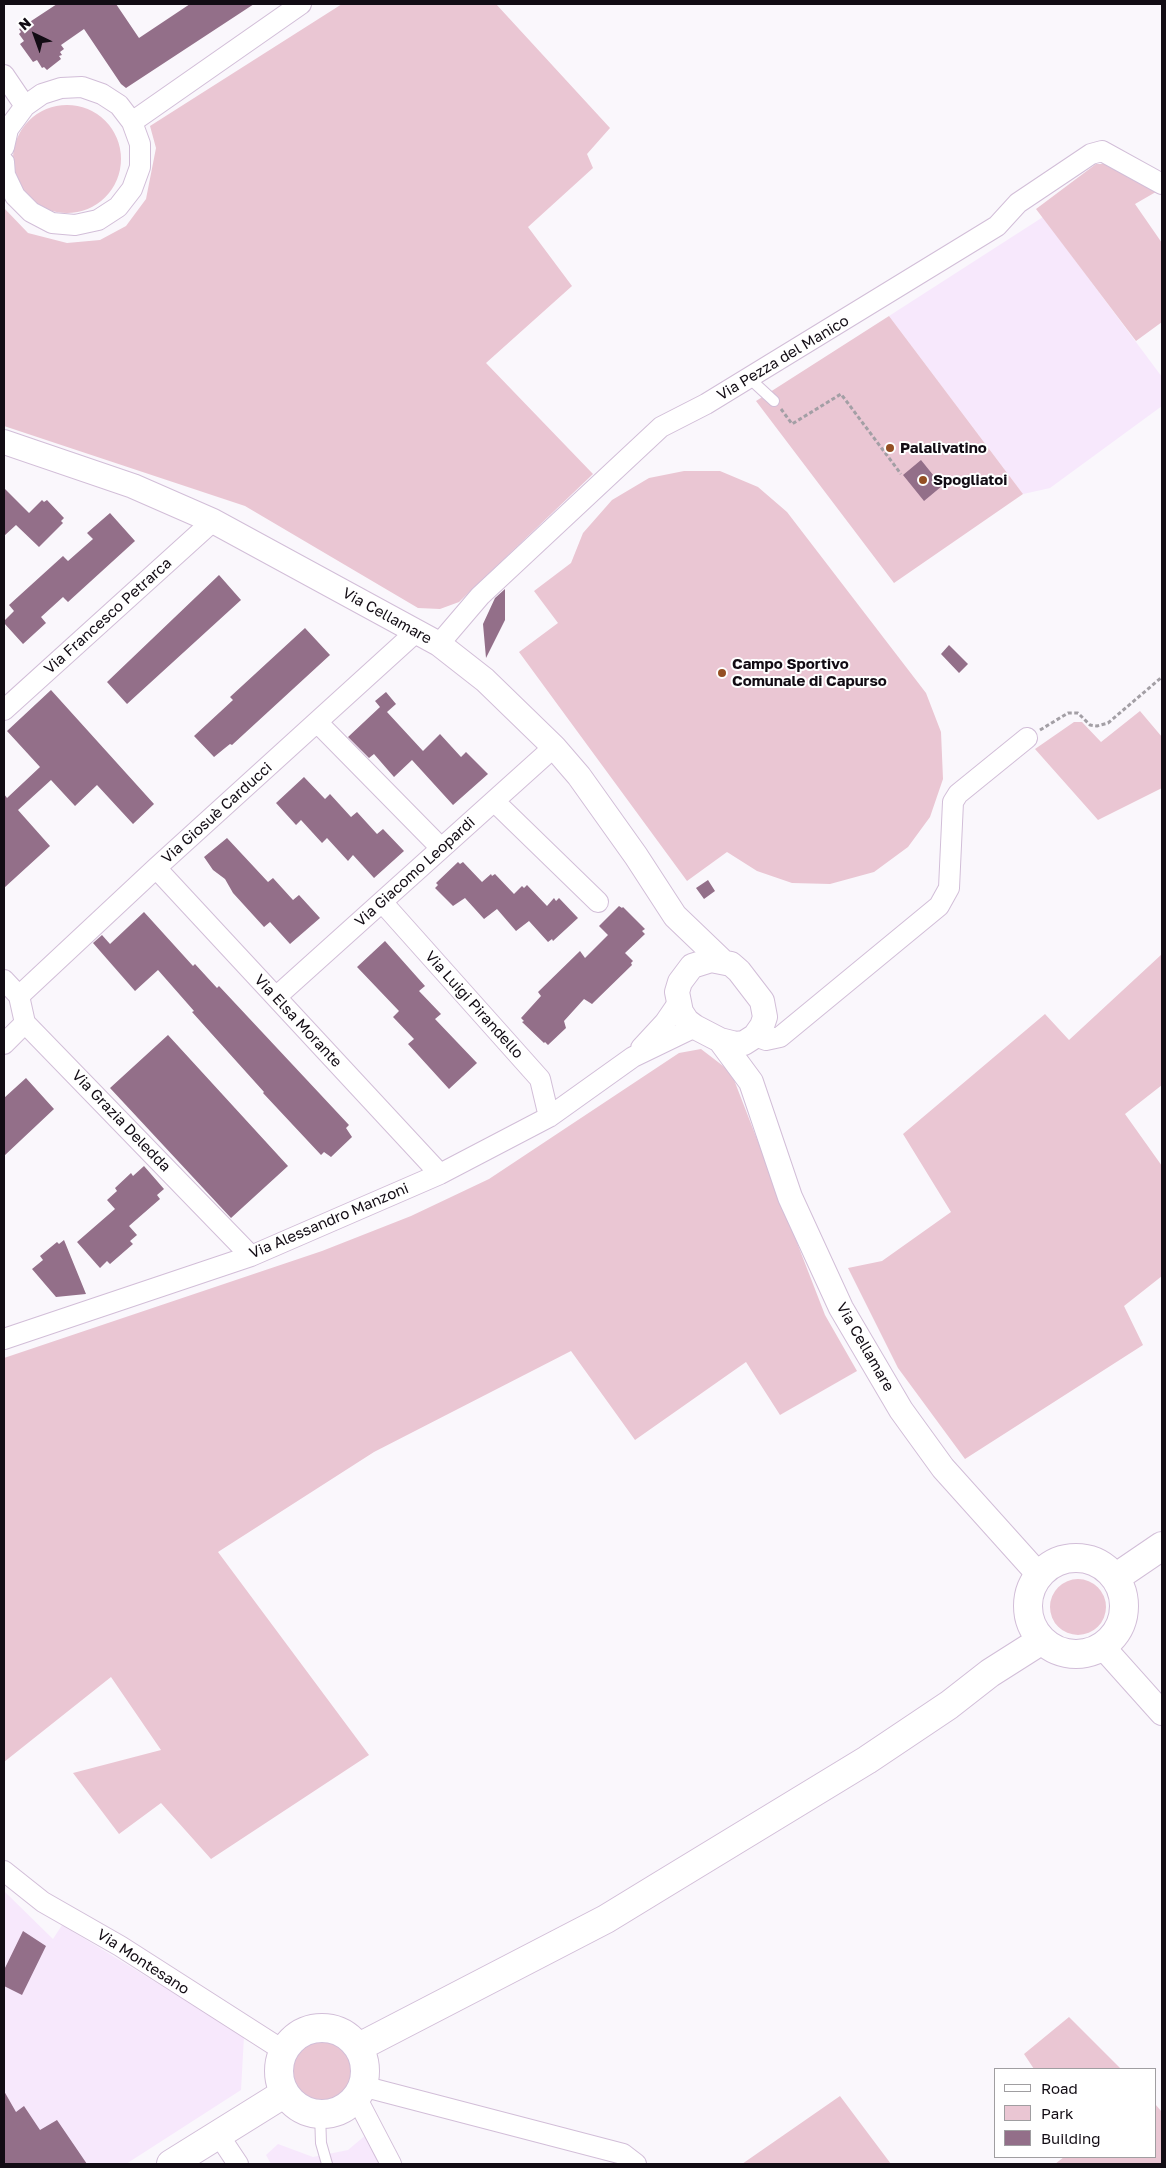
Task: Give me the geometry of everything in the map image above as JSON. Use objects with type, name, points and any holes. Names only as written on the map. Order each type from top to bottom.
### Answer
[{"type":"main road","points":[[1115,1578],[1162,1546]]},
{"type":"main road","points":[[1078,1559],[1099,1564],[1115,1578],[1123,1599],[1123,1615],[1118,1629],[1102,1646],[1088,1652],[1073,1654],[1059,1651],[1042,1640],[1031,1622],[1028,1608],[1032,1588],[1040,1576],[1057,1563],[1078,1559]]},
{"type":"main road","points":[[358,2047],[606,1919],[867,1760],[949,1705],[990,1673],[1042,1640]]},
{"type":"main road","points":[[320,2028],[339,2031],[350,2038],[358,2047],[364,2062],[359,2091],[348,2106],[337,2111],[320,2113],[302,2109],[292,2102],[285,2093],[279,2072],[284,2051],[296,2036],[307,2030],[320,2028]]},
{"type":"main road","points":[[171,2164],[285,2093]]},
{"type":"street","points":[[132,122],[299,4]]},
{"type":"street","points":[[4,75],[25,106]]},
{"type":"street","points":[[4,162],[5,175],[15,196],[31,212],[52,223],[76,225],[98,220],[118,207],[132,189],[140,167],[140,144],[132,122],[114,102],[102,94],[82,88],[55,90],[42,94],[25,106],[5,134]]},
{"type":"street","name":"Via Pezza del Manico","points":[[439,644],[480,596],[661,427],[706,404],[750,378],[997,226],[1018,203],[1091,154],[1102,151],[1162,184]]},
{"type":"street","name":"Via Cellamare","points":[[4,442],[133,486],[213,521],[417,631],[439,644],[484,680],[554,747],[590,792],[675,916],[722,961],[739,971],[762,1001],[760,1027],[751,1082]]},
{"type":"street","name":"Via Francesco Petrarca","points":[[4,710],[213,521]]},
{"type":"street","name":"Via Giosuè Carducci","points":[[19,996],[156,868],[417,631]]},
{"type":"street","points":[[316,722],[441,848]]},
{"type":"street","points":[[760,1027],[766,1040],[780,1037],[939,906],[949,888],[954,802],[958,794],[1027,738]]},
{"type":"street","name":"Via Giacomo Leopardi","points":[[276,997],[554,747]]},
{"type":"street","points":[[494,801],[598,902]]},
{"type":"street","name":"Via Elsa Morante","points":[[156,868],[440,1174]]},
{"type":"street","name":"Via Luigi Pirandello","points":[[382,902],[540,1079],[549,1117]]},
{"type":"street","name":"Via Cellamare","points":[[675,916],[685,974],[677,992],[678,1003],[687,1020],[720,1040],[736,1044],[744,1042],[760,1027]]},
{"type":"street","points":[[685,974],[692,966],[702,962],[722,961]]},
{"type":"street","points":[[4,980],[19,996],[25,1023],[4,1044]]},
{"type":"street","name":"Via Alessandro Manzoni","points":[[633,1057],[665,1022],[678,1003]]},
{"type":"street","name":"Via Grazia Deledda","points":[[25,1023],[251,1256]]},
{"type":"street","name":"Via Alessandro Manzoni","points":[[4,1339],[251,1256],[440,1174],[549,1117],[633,1057],[696,1027]]},
{"type":"street","name":"Via Cellamare","points":[[720,1040],[751,1082],[790,1197],[846,1316],[901,1410],[943,1468],[1040,1576]]},
{"type":"street","points":[[1102,1646],[1162,1713]]},
{"type":"street","name":"Via Montesano","points":[[4,1871],[43,1902],[120,1946],[231,2019],[284,2051]]},
{"type":"street","points":[[359,2091],[391,2164]]},
{"type":"street","points":[[359,2091],[623,2154],[636,2164]]},
{"type":"street","points":[[218,2134],[238,2164]]},
{"type":"lane","points":[[750,378],[774,401]]},
{"type":"lane","points":[[320,2113],[322,2143],[327,2164]]},
{"type":"path","points":[[774,401],[792,424],[841,394],[901,474]]},
{"type":"path","points":[[1027,738],[1068,713],[1078,713],[1090,725],[1097,726],[1108,723],[1162,677]]},
{"type":"shaded area","points":[[1043,217],[1162,377],[1162,406],[1050,488],[1023,494],[889,316]]},
{"type":"shaded area","points":[[4,1891],[53,1939],[62,1925],[244,2036],[241,2090],[126,2164],[4,2164]]},
{"type":"shaded area","points":[[367,2134],[383,2164],[271,2164],[266,2155],[278,2144],[313,2157],[348,2150]]},
{"type":"green space","points":[[342,4],[496,4],[610,128],[587,154],[593,168],[528,227],[572,286],[486,363],[593,474],[459,602],[440,609],[418,608],[245,506],[4,426],[4,208],[28,233],[67,243],[100,240],[126,226],[146,199],[156,148],[150,126]]},
{"type":"green space","points":[[67,105],[88,109],[105,121],[117,138],[121,159],[117,180],[105,197],[88,209],[67,213],[46,209],[29,197],[17,180],[13,159],[17,138],[29,121],[46,109]]},
{"type":"green space","points":[[1096,164],[1116,164],[1161,189],[1135,204],[1162,243],[1162,322],[1136,341],[1036,209]]},
{"type":"green space","name":"Palalivatino","points":[[889,316],[1023,494],[894,583],[756,401]]},
{"type":"green space","name":"Campo Sportivo Comunale di Capurso","points":[[684,471],[720,471],[758,487],[787,512],[926,693],[941,732],[943,779],[930,817],[908,847],[874,872],[830,884],[792,883],[757,871],[727,852],[687,881],[519,652],[558,623],[534,591],[571,563],[583,533],[612,500],[649,478]]},
{"type":"green space","points":[[1140,711],[1162,737],[1162,788],[1098,820],[1035,749],[1074,722],[1082,722],[1101,742]]},
{"type":"green space","points":[[1162,954],[1162,1085],[1125,1114],[1162,1166],[1162,1276],[1124,1306],[1143,1345],[965,1459],[898,1368],[848,1268],[882,1261],[951,1212],[903,1134],[1045,1014],[1069,1040]]},
{"type":"green space","points":[[701,1049],[731,1072],[825,1315],[857,1371],[780,1415],[746,1362],[635,1440],[571,1351],[374,1452],[218,1552],[369,1755],[211,1859],[161,1803],[119,1834],[73,1773],[161,1750],[111,1677],[4,1762],[4,1358],[322,1251],[411,1216],[489,1179],[679,1053]]},
{"type":"green space","points":[[1072,1579],[1084,1579],[1098,1587],[1106,1601],[1104,1618],[1098,1627],[1084,1635],[1072,1635],[1062,1630],[1055,1623],[1050,1613],[1050,1601],[1055,1591],[1062,1584]]},
{"type":"green space","points":[[1069,2017],[1120,2068],[1033,2068],[1024,2054]]},
{"type":"green space","points":[[322,2042],[338,2047],[346,2055],[351,2071],[346,2087],[338,2095],[322,2100],[306,2095],[298,2087],[293,2071],[298,2055],[306,2047]]},
{"type":"green space","points":[[840,2096],[891,2164],[742,2164]]},
{"type":"green space","points":[[1156,2105],[1162,2112],[1162,2164],[1055,2164],[1063,2158],[1156,2158]]},
{"type":"building","points":[[57,4],[116,4],[139,38],[190,4],[254,4],[126,88],[121,84],[84,29],[61,45],[64,49],[60,52],[62,55],[59,56],[61,59],[47,70],[44,67],[42,68],[37,60],[33,62],[20,44],[24,41],[19,34],[21,32],[19,29]]},
{"type":"building","name":"Spogliatoi","points":[[921,460],[942,486],[924,501],[903,475]]},
{"type":"building","points":[[4,488],[29,513],[42,500],[44,502],[47,500],[64,518],[61,521],[63,523],[39,547],[16,525],[4,536]]},
{"type":"building","points":[[110,513],[135,541],[68,602],[63,597],[41,617],[46,623],[23,644],[4,623],[14,611],[9,605],[63,556],[68,561],[93,539],[87,533]]},
{"type":"building","points":[[219,575],[241,600],[127,704],[107,682]]},
{"type":"building","points":[[505,589],[505,620],[486,658],[483,624],[495,598]]},
{"type":"building","points":[[305,628],[330,655],[232,745],[230,744],[214,757],[194,736],[233,700],[230,697]]},
{"type":"building","points":[[949,645],[968,664],[959,673],[941,654]]},
{"type":"building","points":[[51,690],[154,804],[133,824],[97,785],[75,806],[51,780],[18,810],[50,846],[4,888],[4,794],[7,798],[40,767],[7,731]]},
{"type":"building","points":[[386,692],[396,704],[387,712],[423,751],[440,734],[461,757],[466,752],[488,774],[453,805],[412,760],[394,777],[374,754],[369,758],[348,737],[380,707],[375,701]]},
{"type":"building","points":[[304,777],[325,799],[330,794],[351,817],[357,812],[377,834],[383,829],[404,851],[374,878],[353,855],[348,861],[327,838],[322,843],[301,820],[296,825],[276,803]]},
{"type":"building","points":[[227,838],[268,882],[273,878],[293,900],[299,895],[320,918],[290,944],[270,922],[264,927],[233,893],[225,879],[213,870],[204,857]]},
{"type":"building","points":[[458,862],[460,864],[463,862],[482,882],[491,874],[492,876],[495,874],[514,894],[522,886],[524,888],[527,885],[547,906],[554,898],[556,901],[559,898],[578,918],[553,941],[552,939],[548,942],[529,921],[516,931],[497,909],[484,919],[465,898],[453,906],[435,888],[438,885],[436,883]]},
{"type":"building","points":[[708,880],[715,891],[704,899],[696,888]]},
{"type":"building","points":[[619,906],[623,907],[645,929],[642,931],[645,934],[625,953],[633,961],[632,965],[592,1004],[584,999],[564,1021],[566,1028],[548,1045],[544,1043],[522,1022],[524,1021],[521,1018],[541,996],[538,992],[580,951],[585,958],[608,935],[599,926]]},
{"type":"building","points":[[144,912],[193,966],[195,964],[217,988],[219,986],[349,1125],[346,1128],[352,1137],[331,1157],[324,1152],[321,1155],[263,1093],[158,970],[135,991],[93,943],[102,935],[110,944]]},
{"type":"building","points":[[385,941],[425,986],[419,991],[441,1014],[435,1019],[477,1063],[449,1089],[408,1044],[414,1039],[393,1017],[399,1011],[357,967]]},
{"type":"building","points":[[168,1035],[288,1166],[231,1218],[110,1088]]},
{"type":"building","points":[[26,1078],[54,1109],[4,1156],[4,1098]]},
{"type":"building","points":[[144,1166],[164,1189],[157,1195],[160,1199],[129,1226],[137,1235],[130,1241],[133,1244],[110,1264],[107,1261],[100,1268],[77,1242],[115,1209],[107,1200],[117,1191],[115,1188],[131,1173],[133,1176]]},
{"type":"building","points":[[64,1240],[86,1294],[56,1297],[32,1269],[43,1260],[40,1256],[57,1242],[59,1244]]},
{"type":"building","points":[[23,1931],[46,1946],[22,1995],[4,1986],[4,1970]]},
{"type":"building","points":[[4,2091],[16,2112],[24,2106],[40,2130],[57,2120],[87,2164],[4,2164]]},
{"type":"place","name":"Palalivatino","points":[[890,448]]},
{"type":"place","name":"Spogliatoi","points":[[923,480]]},
{"type":"place","name":"Campo Sportivo Comunale di Capurso","points":[[722,673]]}]
